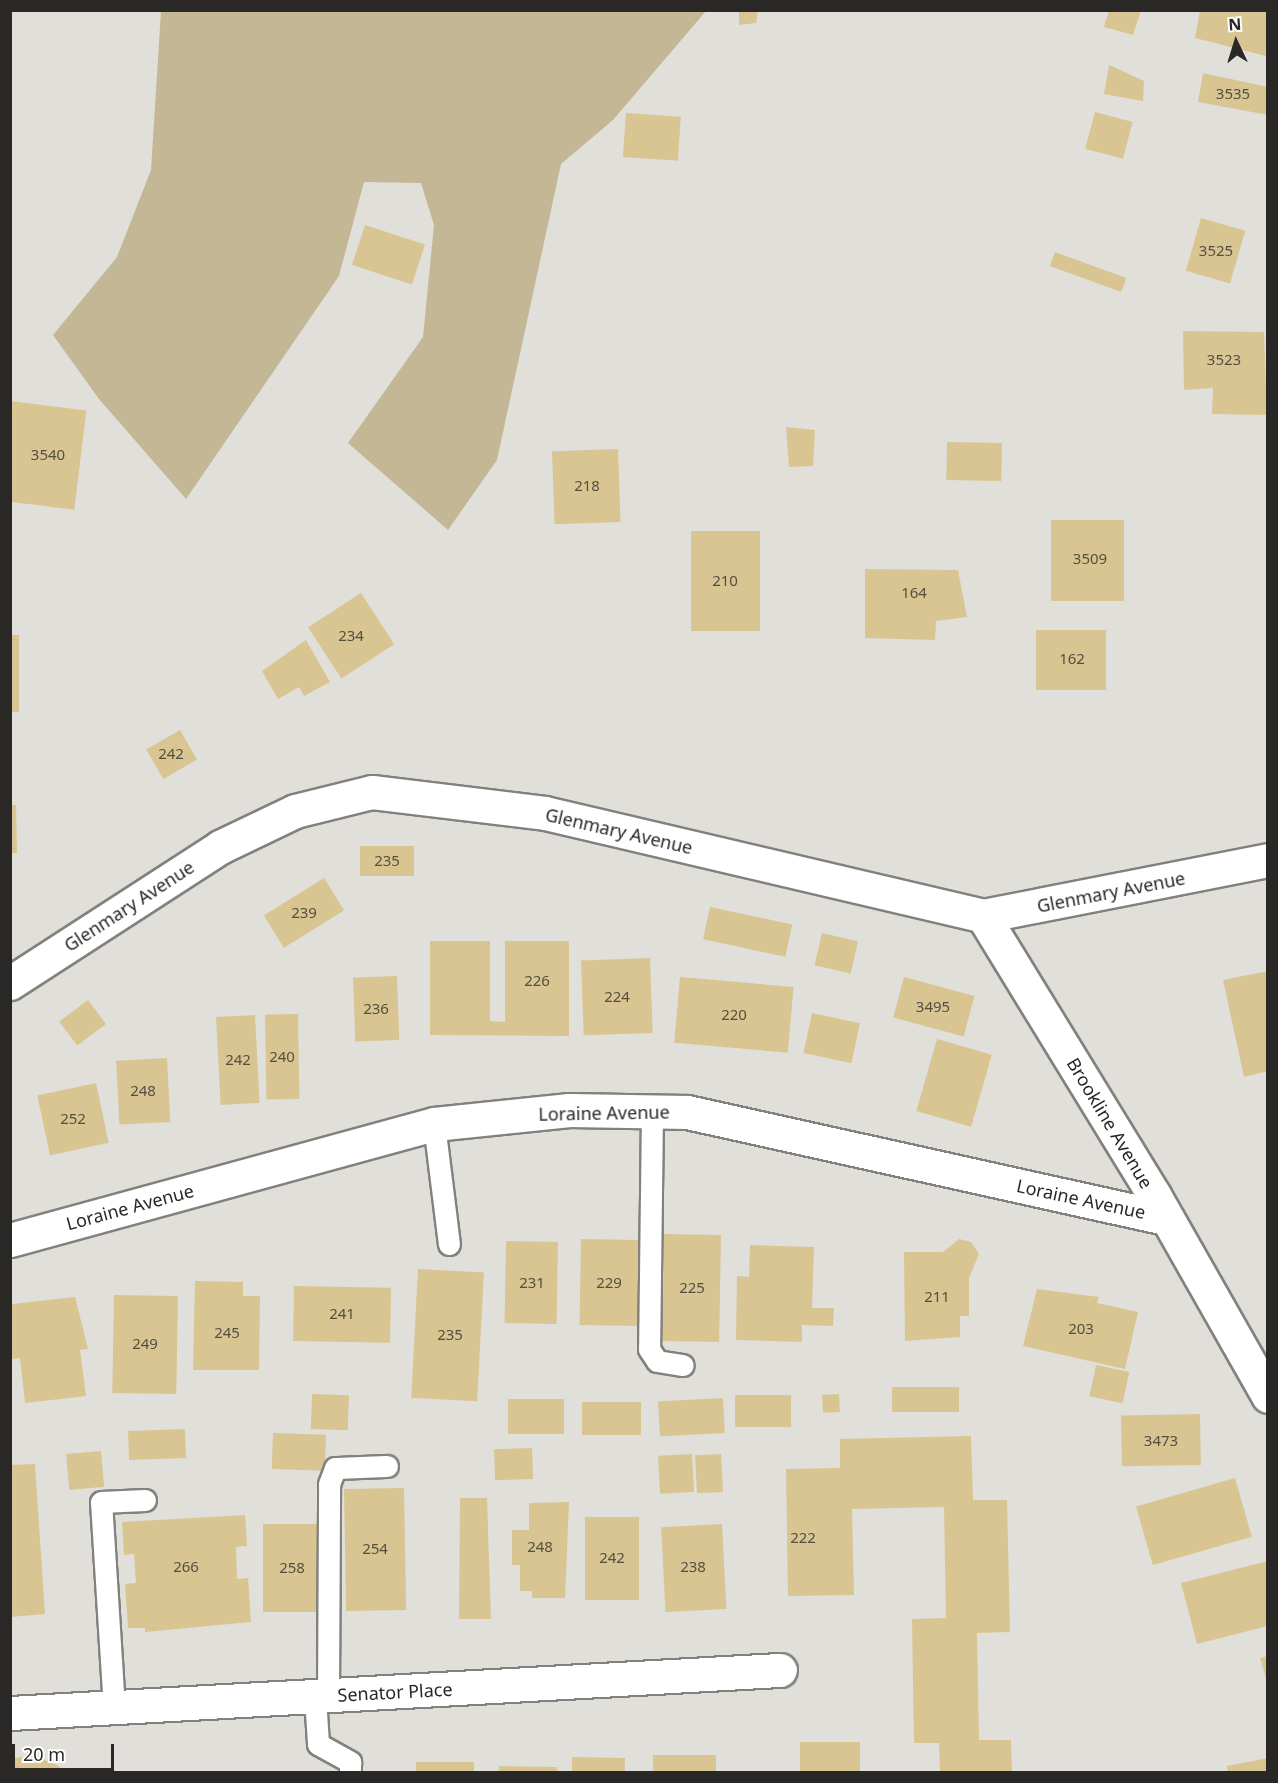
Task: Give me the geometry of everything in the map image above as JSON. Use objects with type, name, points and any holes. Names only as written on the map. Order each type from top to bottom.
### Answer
[{"type":"street","name":"Glenmary Avenue","points":[[10,983],[220,847],[295,811],[372,792],[545,813],[983,916],[1268,860]]},
{"type":"street","name":"Brookline Avenue","points":[[983,916],[1166,1218],[1268,1396]]},
{"type":"street","name":"Loraine Avenue","points":[[10,1240],[434,1124],[569,1110],[687,1112],[1166,1218]]},
{"type":"street","name":"Senator Place","points":[[10,1713],[780,1670]]},
{"type":"lane","points":[[652,1112],[649,1349],[657,1361],[683,1365]]},
{"type":"lane","points":[[434,1124],[449,1244]]},
{"type":"lane","points":[[350,1773],[350,1762],[318,1744],[329,1484],[335,1468],[387,1466]]},
{"type":"lane","points":[[114,1708],[101,1502],[145,1500]]},
{"type":"shaded area","points":[[161,11],[706,11],[613,120],[561,164],[497,460],[448,530],[348,443],[423,337],[434,225],[421,183],[364,182],[339,276],[186,499],[99,399],[53,335],[117,257],[151,170]]},
{"type":"building","points":[[739,10],[758,10],[756,23],[739,25]]},
{"type":"building","points":[[1109,10],[1141,10],[1133,35],[1104,27]]},
{"type":"building","points":[[1200,10],[1268,10],[1266,56],[1195,38]]},
{"type":"building","points":[[1109,65],[1144,81],[1143,101],[1104,94]]},
{"type":"building","points":[[1203,73],[1268,87],[1268,115],[1198,102]]},
{"type":"building","points":[[1095,112],[1133,122],[1123,159],[1085,149]]},
{"type":"building","points":[[626,113],[681,117],[678,161],[623,157]]},
{"type":"building","points":[[1201,218],[1245,231],[1230,284],[1186,271]]},
{"type":"building","points":[[365,225],[425,244],[412,284],[352,265]]},
{"type":"building","points":[[1055,252],[1126,278],[1121,292],[1050,266]]},
{"type":"building","points":[[1183,331],[1264,332],[1267,415],[1212,414],[1213,388],[1184,390]]},
{"type":"building","points":[[10,401],[86,410],[74,510],[10,502]]},
{"type":"building","points":[[786,427],[815,430],[813,466],[789,467]]},
{"type":"building","points":[[947,442],[1002,443],[1001,481],[946,480]]},
{"type":"building","points":[[618,449],[621,522],[555,524],[552,451]]},
{"type":"building","points":[[1051,520],[1124,520],[1124,601],[1051,601]]},
{"type":"building","points":[[691,531],[760,531],[760,631],[691,631]]},
{"type":"building","points":[[865,569],[958,570],[967,617],[936,621],[935,640],[865,638]]},
{"type":"building","points":[[361,593],[394,644],[341,678],[308,627]]},
{"type":"building","points":[[1036,630],[1106,630],[1106,690],[1036,690]]},
{"type":"building","points":[[10,635],[19,635],[19,712],[10,712]]},
{"type":"building","points":[[306,640],[330,682],[304,696],[299,687],[278,699],[262,671]]},
{"type":"building","points":[[180,730],[197,759],[163,779],[146,750]]},
{"type":"building","points":[[10,805],[16,805],[17,853],[10,853]]},
{"type":"building","points":[[360,846],[414,846],[414,876],[360,876]]},
{"type":"building","points":[[324,878],[344,910],[284,948],[264,916]]},
{"type":"building","points":[[710,907],[792,924],[785,957],[703,939]]},
{"type":"building","points":[[822,933],[858,941],[851,973],[815,965]]},
{"type":"building","points":[[430,941],[490,941],[490,1021],[505,1022],[505,941],[569,941],[569,1036],[430,1035]]},
{"type":"building","points":[[650,958],[653,1033],[584,1035],[581,960]]},
{"type":"building","points":[[1268,971],[1268,1071],[1244,1077],[1223,980]]},
{"type":"building","points":[[397,976],[399,1040],[355,1041],[353,978]]},
{"type":"building","points":[[680,977],[794,987],[788,1053],[674,1043]]},
{"type":"building","points":[[904,977],[975,996],[964,1036],[893,1018]]},
{"type":"building","points":[[88,1000],[106,1024],[77,1046],[59,1022]]},
{"type":"building","points":[[812,1013],[860,1023],[851,1063],[803,1053]]},
{"type":"building","points":[[298,1014],[299,1099],[266,1100],[265,1015]]},
{"type":"building","points":[[255,1015],[260,1103],[221,1105],[216,1017]]},
{"type":"building","points":[[937,1039],[992,1055],[971,1127],[916,1111]]},
{"type":"building","points":[[167,1058],[170,1122],[119,1125],[116,1061]]},
{"type":"building","points":[[96,1083],[109,1143],[50,1155],[37,1095]]},
{"type":"building","points":[[664,1234],[721,1235],[719,1342],[662,1341]]},
{"type":"building","points":[[581,1239],[639,1240],[637,1326],[579,1325]]},
{"type":"building","points":[[959,1239],[971,1242],[979,1254],[969,1278],[969,1316],[960,1316],[960,1337],[905,1341],[904,1252],[943,1252]]},
{"type":"building","points":[[506,1241],[558,1242],[557,1324],[505,1323]]},
{"type":"building","points":[[750,1245],[814,1247],[812,1308],[834,1308],[833,1326],[802,1325],[802,1342],[736,1340],[737,1276],[749,1277]]},
{"type":"building","points":[[418,1269],[484,1272],[477,1401],[411,1398]]},
{"type":"building","points":[[195,1281],[243,1282],[243,1296],[260,1296],[259,1370],[193,1370]]},
{"type":"building","points":[[294,1286],[391,1288],[390,1343],[293,1341]]},
{"type":"building","points":[[1037,1289],[1099,1297],[1097,1303],[1138,1312],[1125,1369],[1023,1346]]},
{"type":"building","points":[[114,1295],[178,1296],[176,1394],[112,1393]]},
{"type":"building","points":[[75,1297],[88,1349],[80,1350],[86,1396],[25,1403],[20,1358],[12,1359],[12,1304]]},
{"type":"building","points":[[1096,1365],[1129,1372],[1123,1403],[1089,1396]]},
{"type":"building","points":[[892,1387],[959,1387],[959,1412],[892,1412]]},
{"type":"building","points":[[312,1394],[349,1395],[348,1430],[311,1429]]},
{"type":"building","points":[[839,1394],[840,1412],[823,1413],[822,1395]]},
{"type":"building","points":[[735,1395],[791,1395],[791,1427],[735,1427]]},
{"type":"building","points":[[723,1398],[725,1433],[660,1436],[658,1401]]},
{"type":"building","points":[[508,1399],[564,1399],[564,1434],[508,1434]]},
{"type":"building","points":[[582,1402],[641,1402],[641,1435],[582,1435]]},
{"type":"building","points":[[1200,1414],[1201,1465],[1122,1466],[1121,1415]]},
{"type":"building","points":[[185,1429],[186,1458],[129,1460],[128,1431]]},
{"type":"building","points":[[273,1433],[326,1435],[325,1471],[272,1469]]},
{"type":"building","points":[[971,1436],[973,1500],[1007,1500],[1010,1632],[977,1633],[979,1740],[1011,1740],[1012,1772],[940,1772],[939,1743],[914,1743],[912,1619],[946,1618],[944,1507],[852,1509],[854,1595],[788,1596],[786,1469],[840,1468],[840,1439]]},
{"type":"building","points":[[532,1448],[533,1479],[495,1480],[494,1449]]},
{"type":"building","points":[[101,1451],[104,1487],[69,1490],[66,1454]]},
{"type":"building","points":[[692,1454],[694,1492],[660,1494],[658,1456]]},
{"type":"building","points":[[721,1454],[723,1492],[697,1493],[695,1455]]},
{"type":"building","points":[[35,1464],[45,1614],[10,1617],[10,1465]]},
{"type":"building","points":[[1235,1478],[1252,1537],[1153,1565],[1136,1506]]},
{"type":"building","points":[[404,1488],[406,1610],[346,1611],[344,1489]]},
{"type":"building","points":[[460,1498],[487,1498],[491,1619],[459,1619]]},
{"type":"building","points":[[569,1502],[565,1598],[532,1598],[532,1591],[520,1591],[520,1565],[512,1565],[512,1530],[529,1530],[529,1503]]},
{"type":"building","points":[[245,1515],[247,1546],[236,1547],[237,1579],[248,1578],[251,1622],[145,1632],[145,1628],[128,1628],[125,1584],[136,1583],[134,1554],[124,1555],[122,1522]]},
{"type":"building","points":[[585,1517],[639,1517],[639,1600],[585,1600]]},
{"type":"building","points":[[263,1524],[319,1524],[319,1612],[263,1612]]},
{"type":"building","points":[[722,1524],[726,1609],[666,1612],[661,1527]]},
{"type":"building","points":[[1268,1561],[1268,1626],[1197,1644],[1181,1583]]},
{"type":"building","points":[[1268,1656],[1268,1682],[1267,1682],[1260,1658]]},
{"type":"building","points":[[800,1742],[860,1742],[860,1772],[800,1772]]},
{"type":"building","points":[[653,1755],[716,1755],[716,1772],[653,1772]]},
{"type":"building","points":[[36,1756],[59,1766],[62,1772],[10,1772],[13,1758]]},
{"type":"building","points":[[572,1757],[625,1758],[625,1772],[572,1772]]},
{"type":"building","points":[[1268,1758],[1268,1772],[1228,1772],[1227,1766]]},
{"type":"building","points":[[416,1762],[474,1762],[474,1772],[416,1772]]},
{"type":"building","points":[[499,1766],[557,1767],[557,1772],[499,1772]]}]
